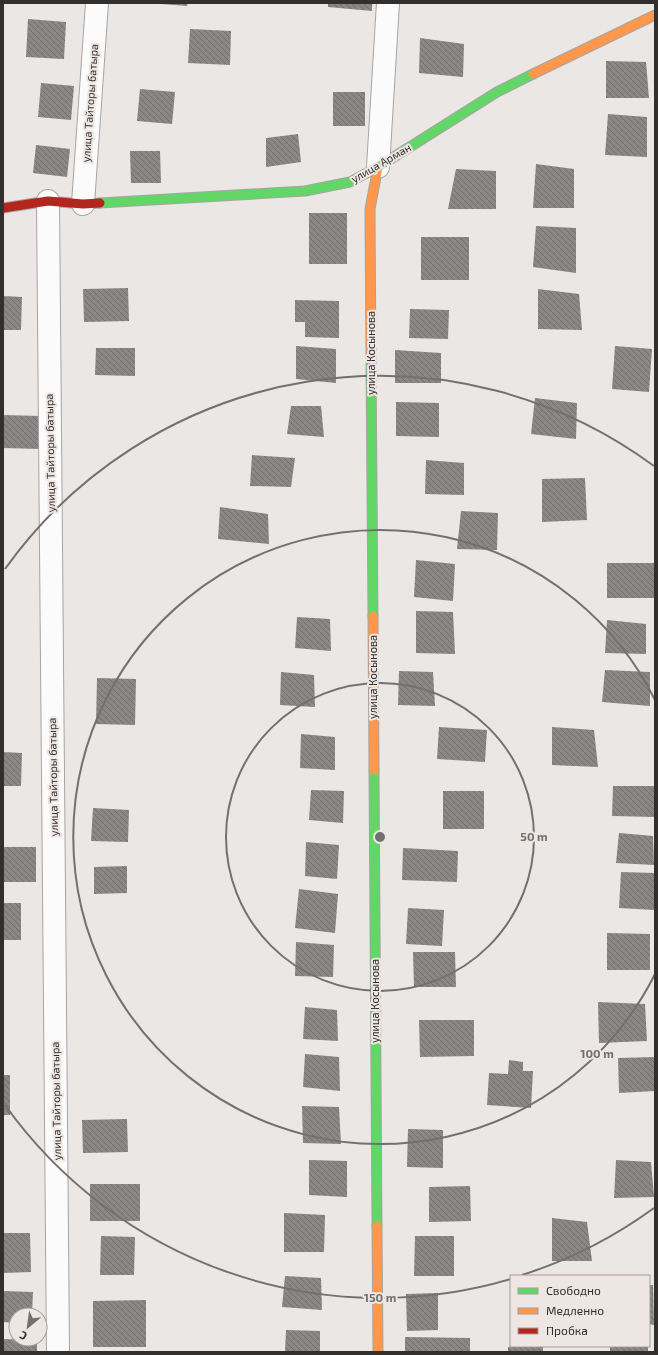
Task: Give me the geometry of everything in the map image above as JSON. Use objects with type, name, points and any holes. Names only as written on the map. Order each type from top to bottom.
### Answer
[{"type":"street","name":"улица Тайторы батыра","points":[[83,204],[97,3]]},
{"type":"street","name":"улица Косынова","points":[[378,1352],[370,209],[378,167],[388,3]]},
{"type":"street","name":"улица Арман","points":[[3,208],[48,201],[83,204],[305,191],[350,182],[378,167],[496,92],[655,15]]},
{"type":"street","name":"улица Тайторы батыра","points":[[48,201],[58,1352]]},
{"type":"building","points":[[161,3],[188,3],[187,6]]},
{"type":"building","points":[[328,3],[372,3],[372,11],[328,7]]},
{"type":"building","points":[[28,19],[66,22],[64,59],[26,57]]},
{"type":"building","points":[[190,29],[231,31],[230,65],[188,63]]},
{"type":"building","points":[[420,38],[464,44],[463,77],[419,73]]},
{"type":"building","points":[[606,61],[646,62],[649,98],[606,98]]},
{"type":"building","points":[[41,83],[74,86],[71,120],[38,117]]},
{"type":"building","points":[[140,89],[175,92],[172,124],[137,121]]},
{"type":"building","points":[[333,92],[365,92],[365,126],[333,126]]},
{"type":"building","points":[[608,114],[647,117],[647,157],[605,155]]},
{"type":"building","points":[[298,134],[301,162],[266,167],[266,138]]},
{"type":"building","points":[[36,145],[70,149],[67,177],[33,173]]},
{"type":"building","points":[[130,151],[160,151],[161,183],[131,183]]},
{"type":"building","points":[[536,164],[574,169],[574,208],[533,208]]},
{"type":"building","points":[[456,169],[496,171],[496,209],[448,209]]},
{"type":"building","points":[[309,213],[347,213],[347,264],[309,264]]},
{"type":"building","points":[[536,226],[576,228],[576,273],[533,267]]},
{"type":"building","points":[[421,237],[469,237],[469,280],[421,280]]},
{"type":"building","points":[[128,288],[129,321],[84,322],[83,289]]},
{"type":"building","points":[[538,289],[579,294],[582,330],[538,329]]},
{"type":"building","points":[[3,296],[22,297],[21,330],[3,330]]},
{"type":"building","points":[[295,300],[339,301],[339,338],[305,337],[305,322],[295,322]]},
{"type":"building","points":[[410,309],[449,310],[448,339],[409,338]]},
{"type":"building","points":[[296,346],[336,349],[336,383],[296,379]]},
{"type":"building","points":[[615,346],[652,349],[649,392],[612,389]]},
{"type":"building","points":[[96,348],[135,348],[135,376],[95,375]]},
{"type":"building","points":[[395,350],[441,353],[441,383],[395,383]]},
{"type":"building","points":[[535,398],[577,403],[576,439],[531,434]]},
{"type":"building","points":[[396,402],[439,403],[439,437],[396,436]]},
{"type":"building","points":[[291,406],[321,406],[324,437],[287,434]]},
{"type":"building","points":[[3,415],[41,416],[40,449],[3,448]]},
{"type":"building","points":[[252,455],[295,458],[291,487],[250,486]]},
{"type":"building","points":[[426,460],[464,463],[464,495],[425,494]]},
{"type":"building","points":[[585,478],[587,520],[542,522],[542,479]]},
{"type":"building","points":[[220,507],[268,514],[269,544],[218,539]]},
{"type":"building","points":[[461,511],[498,513],[497,550],[457,549]]},
{"type":"building","points":[[416,560],[455,564],[453,601],[414,597]]},
{"type":"building","points":[[607,563],[655,563],[655,598],[607,598]]},
{"type":"building","points":[[416,611],[453,612],[455,654],[416,653]]},
{"type":"building","points":[[297,617],[330,619],[331,651],[295,648]]},
{"type":"building","points":[[607,620],[646,624],[646,654],[605,653]]},
{"type":"building","points":[[605,670],[650,672],[650,706],[602,702]]},
{"type":"building","points":[[399,671],[433,672],[435,706],[398,705]]},
{"type":"building","points":[[281,672],[314,675],[315,707],[280,705]]},
{"type":"building","points":[[97,678],[136,679],[135,725],[96,724]]},
{"type":"building","points":[[439,727],[487,730],[485,762],[437,759]]},
{"type":"building","points":[[552,727],[594,730],[598,767],[552,765]]},
{"type":"building","points":[[301,734],[335,737],[335,770],[300,768]]},
{"type":"building","points":[[3,752],[22,753],[21,786],[3,786]]},
{"type":"building","points":[[613,786],[655,786],[654,817],[612,816]]},
{"type":"building","points":[[311,790],[344,791],[343,823],[309,820]]},
{"type":"building","points":[[443,791],[484,791],[484,829],[443,829]]},
{"type":"building","points":[[93,808],[129,810],[128,842],[91,841]]},
{"type":"building","points":[[619,833],[653,836],[654,865],[616,863]]},
{"type":"building","points":[[306,842],[339,845],[337,879],[305,876]]},
{"type":"building","points":[[3,847],[36,847],[36,882],[3,882]]},
{"type":"building","points":[[403,848],[458,851],[457,882],[402,880]]},
{"type":"building","points":[[127,866],[127,893],[94,894],[94,867]]},
{"type":"building","points":[[621,872],[655,873],[654,910],[619,908]]},
{"type":"building","points":[[299,889],[338,894],[335,933],[295,928]]},
{"type":"building","points":[[3,903],[21,903],[21,940],[3,940]]},
{"type":"building","points":[[408,908],[444,910],[442,946],[406,944]]},
{"type":"building","points":[[607,933],[650,934],[650,970],[607,970]]},
{"type":"building","points":[[296,942],[334,945],[333,977],[295,976]]},
{"type":"building","points":[[413,952],[455,952],[456,987],[414,987]]},
{"type":"building","points":[[598,1002],[645,1004],[647,1041],[599,1043]]},
{"type":"building","points":[[305,1007],[337,1010],[338,1041],[303,1039]]},
{"type":"building","points":[[419,1020],[474,1020],[474,1056],[420,1057]]},
{"type":"building","points":[[305,1054],[339,1057],[340,1091],[303,1087]]},
{"type":"building","points":[[655,1057],[655,1091],[619,1093],[618,1058]]},
{"type":"building","points":[[509,1060],[523,1062],[523,1071],[533,1071],[531,1108],[487,1105],[489,1073],[508,1074]]},
{"type":"building","points":[[3,1075],[10,1075],[10,1115],[3,1115]]},
{"type":"building","points":[[302,1106],[339,1107],[341,1144],[303,1143]]},
{"type":"building","points":[[127,1119],[128,1152],[83,1153],[82,1120]]},
{"type":"building","points":[[408,1129],[443,1130],[443,1168],[407,1167]]},
{"type":"building","points":[[309,1160],[347,1161],[347,1197],[309,1195]]},
{"type":"building","points":[[616,1160],[651,1162],[654,1197],[614,1198]]},
{"type":"building","points":[[90,1184],[140,1184],[140,1221],[90,1221]]},
{"type":"building","points":[[470,1186],[471,1221],[429,1222],[429,1187]]},
{"type":"building","points":[[284,1213],[325,1215],[324,1252],[284,1252]]},
{"type":"building","points":[[552,1218],[587,1222],[592,1261],[552,1261]]},
{"type":"building","points":[[3,1233],[30,1233],[31,1272],[3,1273]]},
{"type":"building","points":[[101,1236],[135,1237],[134,1275],[100,1275]]},
{"type":"building","points":[[415,1236],[454,1236],[454,1276],[414,1276]]},
{"type":"building","points":[[285,1276],[321,1278],[322,1310],[282,1307]]},
{"type":"building","points":[[650,1285],[653,1285],[654,1325],[650,1324]]},
{"type":"building","points":[[3,1291],[33,1292],[32,1307],[8,1307],[8,1322],[3,1322]]},
{"type":"building","points":[[438,1293],[438,1330],[407,1331],[406,1294]]},
{"type":"building","points":[[146,1300],[146,1347],[93,1347],[93,1301]]},
{"type":"building","points":[[286,1330],[320,1331],[320,1352],[285,1352]]},
{"type":"building","points":[[405,1337],[470,1338],[470,1352],[405,1352]]},
{"type":"building","points":[[3,1339],[8,1339],[8,1347],[37,1347],[37,1352],[3,1352]]},
{"type":"building","points":[[508,1347],[543,1347],[543,1352],[508,1352]]},
{"type":"building","points":[[610,1347],[648,1347],[648,1352],[610,1352]]},
{"type":"traffic: fast","points":[[100,203],[305,191],[350,182],[378,167],[497,92],[533,74]]},
{"type":"traffic: fast","points":[[371,360],[373,616]]},
{"type":"traffic: fast","points":[[374,770],[377,1226]]},
{"type":"traffic: slow","points":[[533,74],[655,15]]},
{"type":"traffic: slow","points":[[371,360],[370,209],[378,167]]},
{"type":"traffic: slow","points":[[373,616],[374,770]]},
{"type":"traffic: slow","points":[[377,1226],[378,1352]]},
{"type":"traffic: jam","points":[[3,208],[48,201],[83,204],[100,203]]}]
